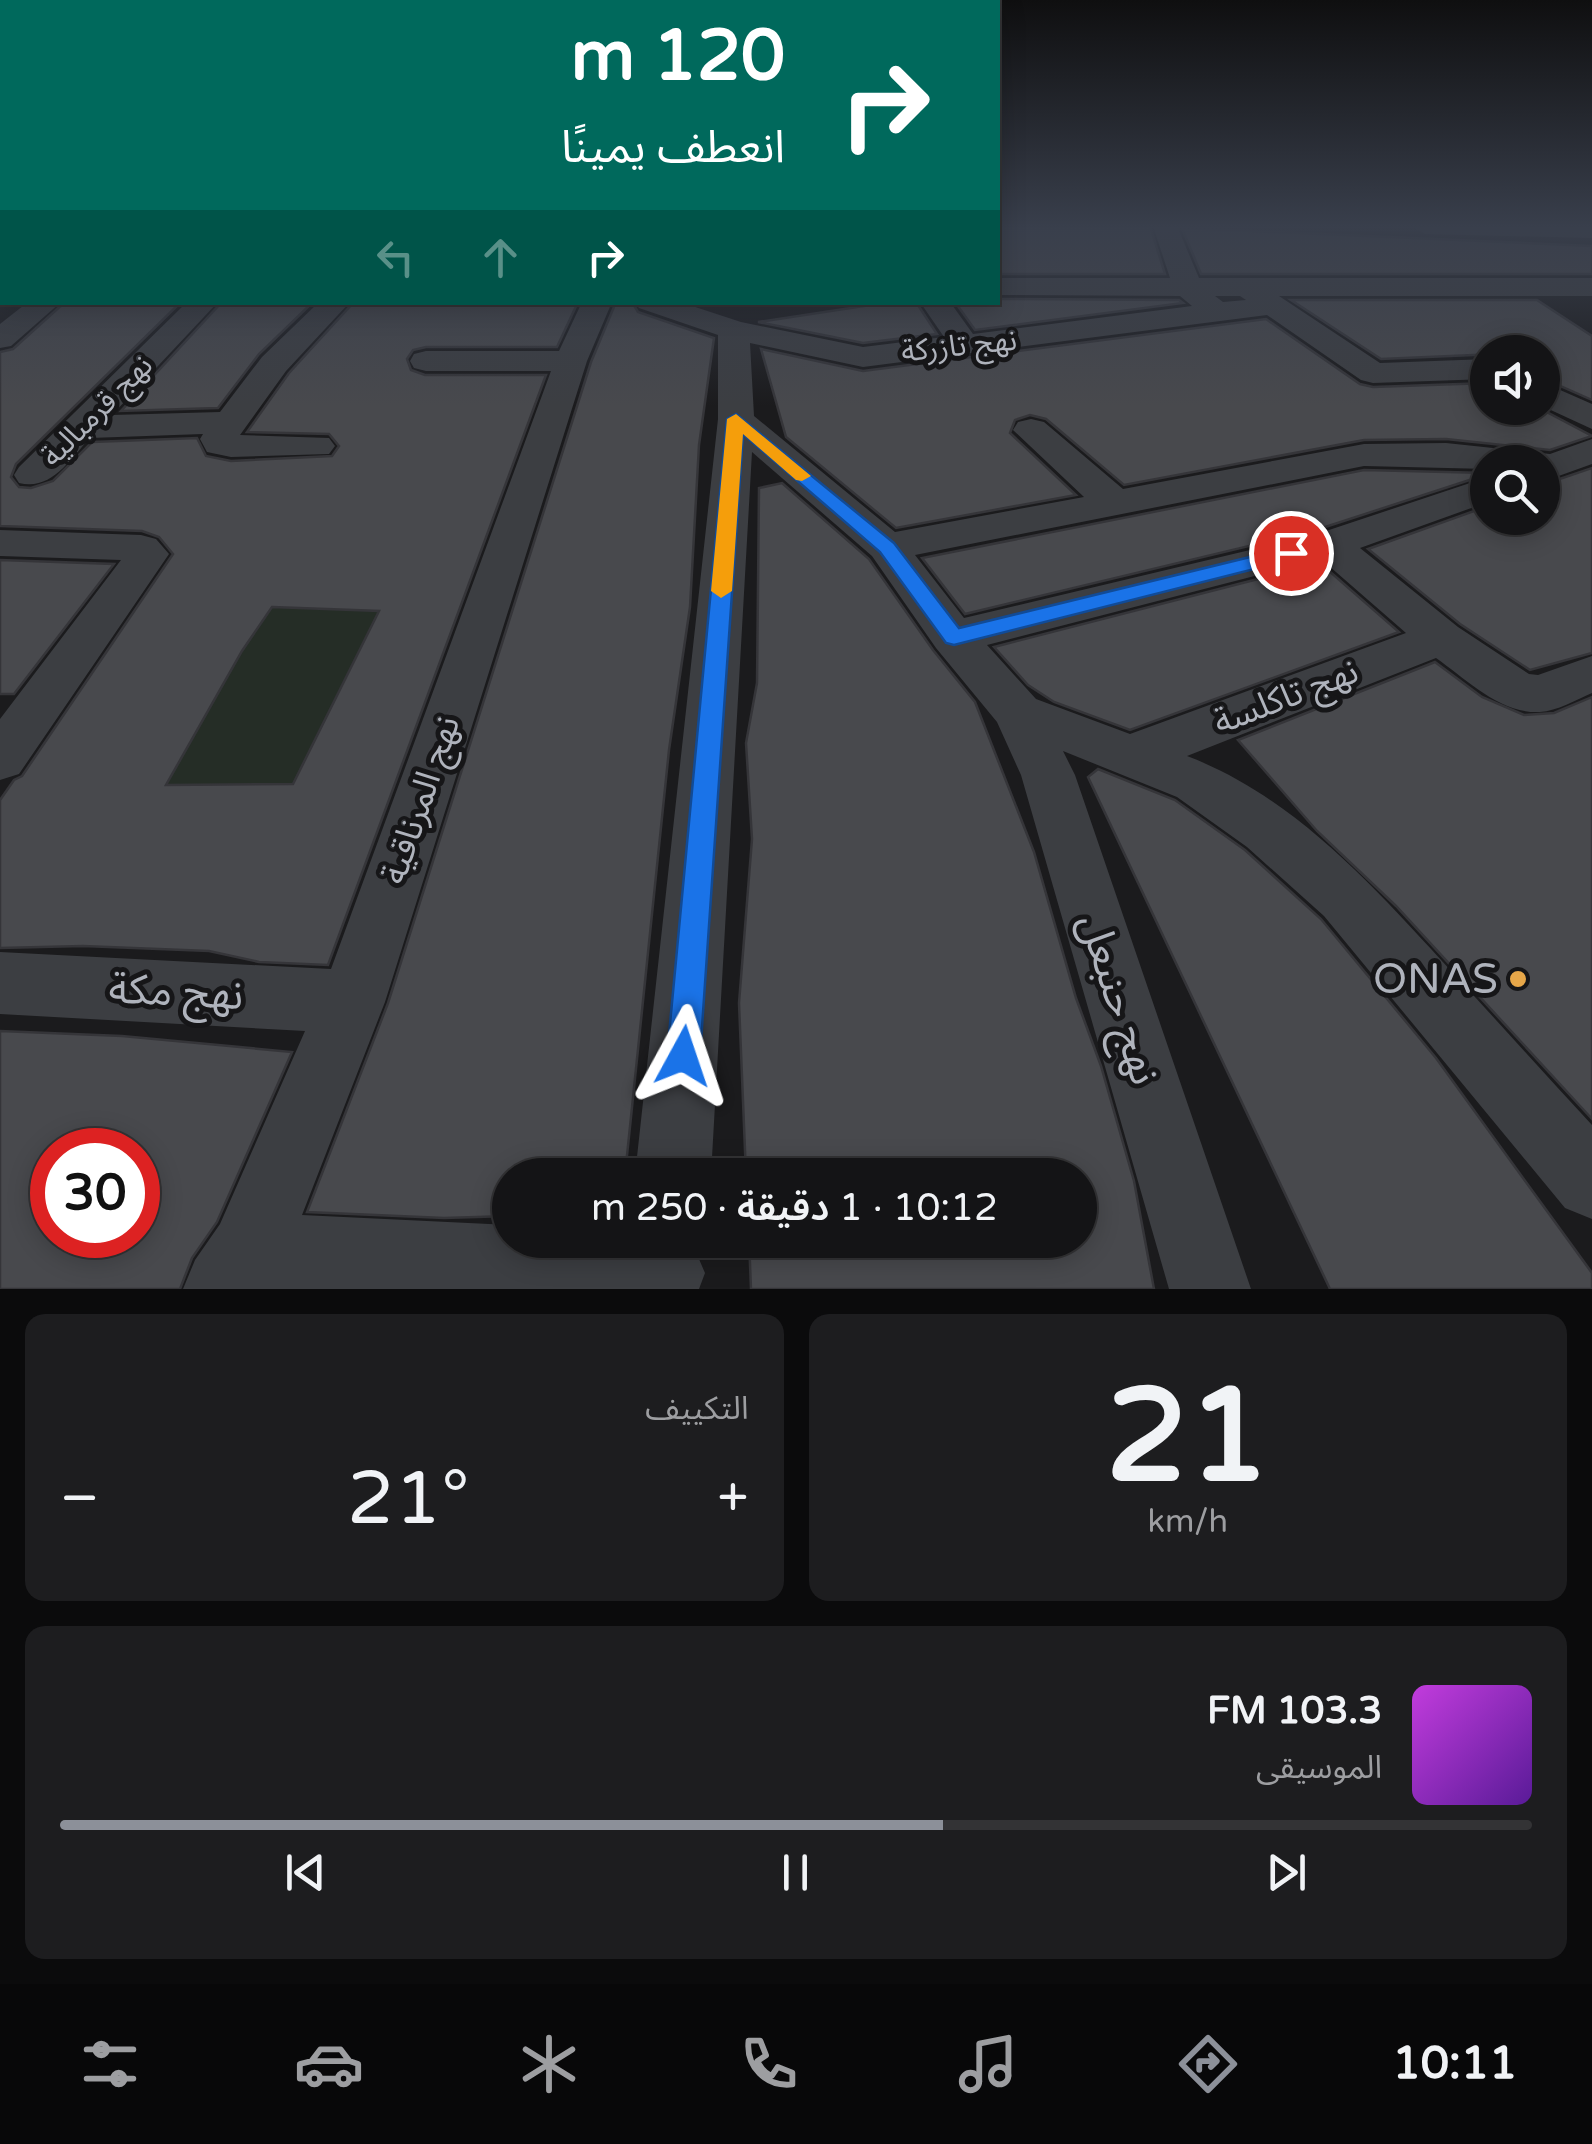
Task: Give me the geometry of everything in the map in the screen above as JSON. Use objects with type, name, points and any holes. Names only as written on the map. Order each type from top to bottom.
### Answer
[{"type":"street","points":[[1000,287],[1188,288],[1261,296],[1592,287]]},
{"type":"street","points":[[1188,288],[1216,312]]},
{"type":"street","points":[[1261,296],[1373,373],[1470,370]]},
{"type":"street","name":"نهج تازركة","points":[[658,305],[734,330],[863,357],[1216,312],[1261,296]]},
{"type":"street","points":[[0,339],[43,305]]},
{"type":"street","name":"نهج قرمبالية","points":[[201,305],[82,427],[33,475],[201,305]]},
{"type":"street","points":[[316,446],[220,444],[218,440],[274,364],[333,305]]},
{"type":"street","name":"نهج المرناقية","points":[[236,1270],[352,1002],[572,361],[596,305]]},
{"type":"street","points":[[936,305],[965,344]]},
{"type":"street","points":[[675,1158],[736,419],[734,330]]},
{"type":"street","points":[[426,361],[572,361]]},
{"type":"street","points":[[1560,401],[1592,418]]},
{"type":"street","points":[[736,419],[887,547],[954,637],[1018,712],[1196,782],[1267,830],[1345,898],[1592,1182]]},
{"type":"street","points":[[82,427],[230,423]]},
{"type":"street","points":[[1031,430],[1114,502]]},
{"type":"street","points":[[887,547],[1392,452],[1470,457]]},
{"type":"street","points":[[954,637],[1329,544],[1470,496]]},
{"type":"street","points":[[0,544],[146,550],[148,554],[9,734]]},
{"type":"street","points":[[1329,544],[1440,638],[1527,694],[1540,694],[1592,674]]},
{"type":"street","name":"نهج تاكلسة","points":[[1132,756],[1440,638]]},
{"type":"street","name":"نهج حنبعل","points":[[1018,712],[1048,775],[1210,1289]]},
{"type":"street","name":"نهج مكة","points":[[0,983],[352,1002]]},
{"type":"street","points":[[236,1270],[666,1267]]},
{"type":"shaded area","points":[[272,607],[379,611],[293,784],[166,785],[242,651]]},
{"type":"building","points":[[1000,299],[1183,303],[975,330],[957,305],[1000,305]]},
{"type":"building","points":[[1291,300],[1537,300],[1592,336],[1592,400],[1560,386],[1560,335],[1470,335],[1470,355],[1381,359]]},
{"type":"building","points":[[62,305],[178,305],[16,464],[11,477],[19,487],[31,488],[53,481],[92,442],[197,438],[206,456],[231,461],[332,456],[339,446],[329,434],[247,432],[289,373],[351,305],[577,305],[557,347],[426,347],[413,350],[407,359],[411,370],[425,375],[546,375],[328,965],[259,962],[209,951],[83,946],[0,948],[0,800],[14,780],[22,776],[173,554],[159,537],[142,531],[0,526],[0,352],[13,349]],"holes":[[[272,607],[379,611],[293,784],[166,785],[242,651]]]},
{"type":"building","points":[[219,305],[310,305],[259,354],[218,408],[121,411]]},
{"type":"building","points":[[615,305],[634,305],[638,312],[714,338],[699,445],[690,607],[669,750],[627,1158],[492,1158],[492,1217],[307,1212],[388,1003],[591,362]]},
{"type":"building","points":[[870,305],[918,305],[937,334],[863,343],[758,322]]},
{"type":"building","points":[[1266,319],[1360,384],[1373,387],[1470,384],[1470,425],[1560,425],[1560,419],[1592,436],[1560,447],[1446,439],[1364,440],[1124,485],[1046,419],[1030,415],[1015,420],[1010,433],[1076,495],[896,528],[786,437],[761,349],[863,371]]},
{"type":"building","points":[[1592,468],[1592,653],[1530,670],[1460,624],[1368,549],[1470,512],[1470,535],[1560,535],[1560,479]]},
{"type":"building","points":[[1364,470],[1470,473],[1470,480],[1316,530],[965,614],[922,558]]},
{"type":"building","points":[[782,483],[869,559],[975,702],[1034,852],[1076,998],[1101,1066],[1134,1181],[1154,1289],[751,1289],[750,1258],[1097,1258],[1097,1158],[745,1158],[739,1003],[752,839],[746,743],[757,683],[759,488]]},
{"type":"building","points":[[0,560],[114,564],[14,694],[0,694]]},
{"type":"building","points":[[1320,563],[1399,632],[1130,730],[1054,702],[1028,685],[994,647]]},
{"type":"building","name":"ONAS","points":[[1435,662],[1482,697],[1524,715],[1554,713],[1592,697],[1592,1119],[1396,906],[1317,831],[1238,740]]},
{"type":"building","points":[[1098,769],[1175,800],[1245,850],[1321,919],[1436,1058],[1592,1273],[1592,1289],[1330,1289],[1088,777]]},
{"type":"building","points":[[0,1031],[122,1036],[292,1052],[217,1222],[192,1258],[180,1289],[0,1289]]},
{"type":"slow traffic","points":[[721,591],[736,419],[802,476]]},
{"type":"place","name":"ONAS","points":[[1518,979]]},
{"type":"route","points":[[683,1056],[736,419],[887,547],[954,637],[1291,553]]}]
